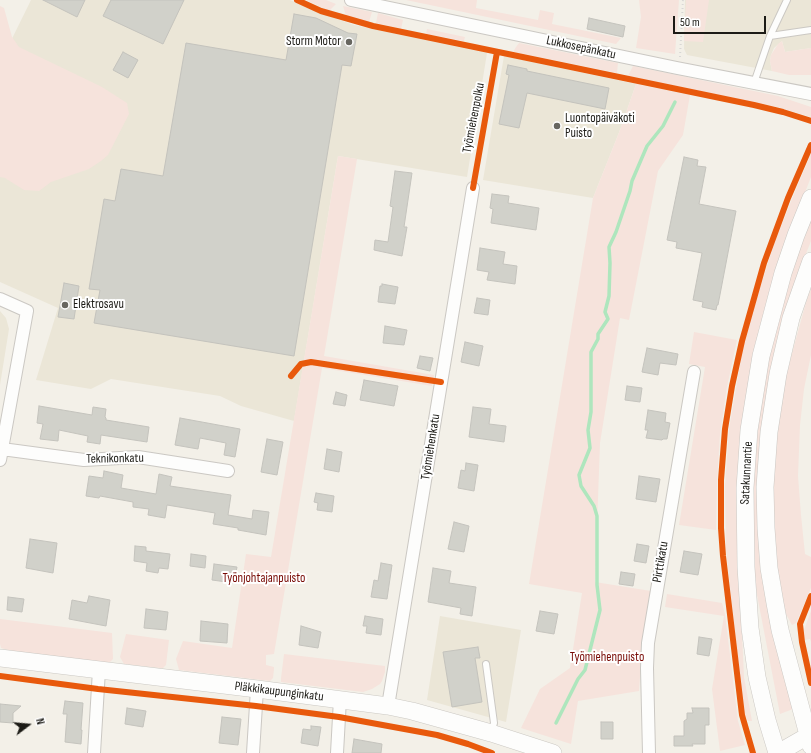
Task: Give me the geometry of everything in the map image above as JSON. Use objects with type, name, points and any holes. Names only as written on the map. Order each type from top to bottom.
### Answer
[{"type":"main road","name":"Satakunnantie","points":[[778,753],[767,720],[750,628],[746,567],[745,488],[750,430],[761,356],[783,273],[811,198]]},
{"type":"main road","name":"Satakunnantie","points":[[810,738],[780,630],[775,603],[769,568],[765,487],[769,432],[778,374],[791,318],[811,261]]},
{"type":"main road","name":"Pläkkikaupunginkatu","points":[[0,658],[388,706],[412,711],[491,733],[553,753]]},
{"type":"main road","points":[[778,753],[810,738]]},
{"type":"street","name":"Lukkosepänkatu","points":[[355,1],[811,94]]},
{"type":"street","name":"Työmiehenkatu","points":[[388,706],[473,188]]},
{"type":"street","points":[[0,299],[27,311],[1,455]]},
{"type":"street","name":"Pirttikatu","points":[[649,753],[647,668],[648,644],[694,372]]},
{"type":"street","name":"Teknikonkatu","points":[[1,455],[84,460],[138,458],[228,472]]},
{"type":"street","points":[[94,753],[100,670]]},
{"type":"street","points":[[253,753],[257,689]]},
{"type":"street","points":[[337,753],[340,699]]},
{"type":"lane","points":[[754,83],[770,36],[788,0]]},
{"type":"lane","points":[[770,36],[811,30]]},
{"type":"lane","points":[[486,664],[494,723],[491,733]]},
{"type":"path","points":[[680,58],[683,0]]},
{"type":"shaded area","points":[[31,0],[290,0],[354,25],[487,53],[467,177],[338,156],[294,421],[241,406],[220,396],[111,379],[91,389],[36,380],[58,308],[0,282],[0,63]]},
{"type":"shaded area","points":[[685,0],[811,0],[811,48],[785,52],[782,41],[774,48],[771,55],[770,61],[772,71],[687,55],[684,49]]},
{"type":"shaded area","name":"Luontopäiväkoti Puisto","points":[[504,56],[636,84],[620,130],[593,198],[483,180]]},
{"type":"shaded area","points":[[0,311],[6,318],[9,329],[0,385]]},
{"type":"shaded area","points":[[440,616],[521,630],[506,722],[427,700]]},
{"type":"green space","points":[[306,0],[326,0],[336,4],[330,10],[327,10]]},
{"type":"green space","points":[[406,0],[477,0],[476,8],[538,20],[540,10],[554,13],[552,24],[621,38],[616,44]]},
{"type":"green space","points":[[639,0],[679,0],[675,54],[636,48],[641,17]]},
{"type":"green space","points":[[686,0],[709,0],[703,42],[684,41]]},
{"type":"green space","points":[[0,6],[4,8],[12,37],[19,47],[102,87],[127,103],[129,114],[108,155],[89,169],[51,182],[39,191],[24,190],[5,178],[0,177]]},
{"type":"green space","points":[[343,6],[372,12],[369,22],[346,16]]},
{"type":"green space","points":[[378,13],[403,20],[401,29],[376,23]]},
{"type":"green space","points":[[427,29],[465,37],[464,41],[426,34]]},
{"type":"green space","points":[[782,41],[785,52],[811,48],[811,75],[789,75],[772,71],[770,61],[771,55],[778,44]]},
{"type":"green space","points":[[519,43],[618,63],[617,73],[513,52]]},
{"type":"green space","points":[[633,66],[778,96],[811,107],[811,117],[777,107],[628,76]]},
{"type":"green space","name":"Työmiehenpuisto","points":[[636,84],[690,95],[683,135],[658,171],[629,320],[620,318],[600,443],[595,582],[651,591],[642,648],[639,691],[578,701],[571,744],[521,728],[540,689],[570,668],[582,593],[529,584],[593,198],[620,130]]},
{"type":"green space","points":[[811,154],[811,177],[784,246],[755,345],[738,548],[744,677],[752,721],[748,721],[744,713],[726,549],[725,486],[729,429],[744,342],[757,297],[774,244]]},
{"type":"green space","name":"Työnjohtajanpuisto","points":[[338,156],[357,159],[324,356],[434,375],[432,386],[322,368],[274,654],[266,655],[266,665],[274,667],[273,678],[270,681],[179,670],[176,659],[183,641],[232,648],[246,554],[271,557]]},
{"type":"green space","points":[[811,217],[811,241],[796,279],[781,325],[762,435],[793,709],[780,714],[757,595],[754,568],[753,484],[756,435],[763,386],[776,324],[789,278]]},
{"type":"green space","points":[[811,289],[811,355],[804,389],[800,425],[798,476],[805,554],[811,557],[811,588],[796,623],[792,625],[781,602],[776,563],[772,512],[773,448],[786,375]]},
{"type":"green space","points":[[694,332],[737,340],[727,387],[720,434],[716,530],[679,525],[705,367],[689,364]]},
{"type":"green space","points":[[667,594],[722,603],[725,614],[738,721],[745,745],[720,751],[712,689],[724,616],[665,607]]},
{"type":"green space","points":[[811,611],[811,642],[810,639],[805,640],[804,630]]},
{"type":"green space","points":[[0,619],[112,633],[113,659],[108,663],[12,651],[1,648]]},
{"type":"green space","points":[[126,634],[169,640],[166,665],[163,668],[160,668],[124,664],[120,657]]},
{"type":"green space","points":[[284,654],[385,666],[385,672],[380,684],[363,692],[281,682]]},
{"type":"building","points":[[43,0],[85,0],[77,17]]},
{"type":"building","points":[[111,0],[184,0],[163,44],[103,16]]},
{"type":"building","points":[[294,14],[316,18],[348,33],[357,34],[351,66],[342,65],[294,356],[94,323],[100,290],[89,289],[104,199],[115,201],[121,169],[163,176],[186,43],[286,60]]},
{"type":"building","points":[[589,18],[625,26],[623,37],[587,29]]},
{"type":"building","points":[[123,52],[138,60],[128,78],[113,70]]},
{"type":"building","points":[[508,65],[527,69],[527,71],[609,88],[605,109],[527,93],[519,128],[499,124],[509,75],[506,74]]},
{"type":"building","points":[[684,157],[698,160],[697,166],[706,167],[699,204],[736,211],[716,310],[702,307],[703,302],[693,300],[702,253],[676,248],[677,242],[667,240]]},
{"type":"building","points":[[395,171],[412,173],[404,227],[407,227],[402,256],[374,250],[375,240],[388,242],[393,207],[390,206]]},
{"type":"building","points":[[492,194],[509,196],[508,203],[539,208],[536,230],[491,223],[493,209],[490,208]]},
{"type":"building","points":[[480,248],[505,252],[503,264],[517,266],[515,284],[487,280],[489,272],[477,270]]},
{"type":"building","points":[[64,283],[79,286],[74,319],[58,317]]},
{"type":"building","points":[[382,284],[398,287],[395,304],[378,302],[380,286],[382,286]]},
{"type":"building","points":[[477,298],[490,300],[488,315],[474,313]]},
{"type":"building","points":[[385,326],[407,330],[404,345],[383,343]]},
{"type":"building","points":[[465,342],[483,346],[479,366],[461,362]]},
{"type":"building","points":[[647,348],[678,354],[676,365],[660,363],[658,375],[642,372]]},
{"type":"building","points":[[420,356],[433,358],[430,371],[417,368]]},
{"type":"building","points":[[364,380],[398,386],[394,406],[360,400]]},
{"type":"building","points":[[627,386],[642,388],[640,402],[625,400]]},
{"type":"building","points":[[336,392],[347,395],[345,406],[333,404]]},
{"type":"building","points":[[39,406],[92,415],[93,407],[106,409],[106,420],[149,427],[147,442],[101,435],[100,444],[87,442],[88,436],[59,430],[58,441],[40,439],[43,424],[37,423]]},
{"type":"building","points":[[473,407],[491,409],[489,424],[506,426],[504,442],[469,437]]},
{"type":"building","points":[[648,410],[666,413],[665,422],[670,423],[667,439],[662,440],[646,438],[648,430],[645,430]]},
{"type":"building","points":[[180,418],[240,429],[235,457],[224,455],[226,443],[200,438],[198,449],[175,445]]},
{"type":"building","points":[[267,439],[283,442],[277,475],[261,472]]},
{"type":"building","points":[[327,449],[342,452],[339,472],[324,469]]},
{"type":"building","points":[[466,463],[478,465],[474,491],[458,488],[461,470],[465,471]]},
{"type":"building","points":[[104,471],[123,475],[121,488],[156,494],[159,474],[172,477],[170,486],[231,495],[228,515],[252,519],[253,510],[269,512],[266,535],[213,524],[215,513],[167,505],[165,518],[148,515],[149,509],[133,507],[133,502],[100,496],[99,498],[86,496],[89,476],[103,478]]},
{"type":"building","points":[[639,476],[660,479],[656,502],[636,499]]},
{"type":"building","points":[[316,493],[334,496],[332,512],[317,510],[318,503],[314,502]]},
{"type":"building","points":[[454,522],[469,526],[464,552],[448,549]]},
{"type":"building","points":[[30,539],[57,543],[53,573],[26,568]]},
{"type":"building","points":[[637,544],[649,546],[646,563],[634,561]]},
{"type":"building","points":[[135,546],[146,547],[146,551],[170,554],[168,569],[159,568],[158,573],[146,571],[147,563],[134,561]]},
{"type":"building","points":[[684,551],[702,554],[698,575],[680,572]]},
{"type":"building","points":[[191,554],[206,556],[205,568],[190,566]]},
{"type":"building","points":[[381,563],[392,565],[387,599],[371,597],[374,580],[378,581]]},
{"type":"building","points":[[214,564],[237,567],[234,583],[212,580]]},
{"type":"building","points":[[433,568],[451,571],[449,583],[476,587],[472,616],[460,614],[461,608],[428,602]]},
{"type":"building","points":[[621,572],[635,574],[633,586],[619,584]]},
{"type":"building","points":[[89,596],[110,600],[106,626],[69,619],[72,600],[87,603]]},
{"type":"building","points":[[8,597],[24,599],[22,612],[7,610]]},
{"type":"building","points":[[146,609],[168,612],[166,630],[144,628]]},
{"type":"building","points":[[540,611],[558,614],[554,634],[536,631]]},
{"type":"building","points":[[365,616],[383,619],[381,635],[366,633],[367,626],[363,626]]},
{"type":"building","points":[[201,621],[228,624],[227,643],[200,641]]},
{"type":"building","points":[[301,626],[321,632],[318,648],[299,645]]},
{"type":"building","points":[[699,637],[712,639],[709,656],[697,654]]},
{"type":"building","points":[[478,647],[480,658],[475,658],[482,702],[452,707],[443,652]]},
{"type":"building","points":[[65,701],[83,703],[81,744],[65,742],[67,714],[63,714]]},
{"type":"building","points":[[0,704],[21,706],[13,713],[13,723],[0,722]]},
{"type":"building","points":[[127,708],[146,711],[143,727],[125,724]]},
{"type":"building","points":[[692,708],[709,708],[709,725],[705,725],[705,744],[692,744],[693,746],[674,746],[674,736],[684,736],[684,721],[687,719],[687,713],[693,713]]},
{"type":"building","points":[[222,717],[241,719],[238,745],[219,743]]},
{"type":"building","points":[[601,722],[613,722],[613,739],[601,739]]},
{"type":"building","points":[[311,726],[321,727],[318,746],[301,743],[303,729],[311,730]]},
{"type":"building","points":[[354,739],[382,744],[381,753],[352,753]]},
{"type":"waterway","points":[[556,723],[578,679],[585,670],[600,610],[597,585],[597,516],[594,506],[581,486],[579,475],[590,448],[588,430],[591,412],[591,352],[598,339],[598,334],[608,319],[605,312],[609,296],[609,247],[616,232],[632,181],[647,146],[663,126],[675,102]]},
{"type":"cycle path","points":[[297,0],[321,11],[373,26],[754,105],[811,121]]},
{"type":"cycle path","name":"Työmiehenpolku","points":[[473,188],[497,52]]},
{"type":"cycle path","points":[[753,753],[742,715],[723,556],[721,528],[721,480],[725,429],[732,386],[742,341],[764,263],[788,198],[811,145]]},
{"type":"cycle path","points":[[291,376],[301,364],[311,362],[441,382]]},
{"type":"cycle path","points":[[811,596],[800,624],[802,642],[811,683]]},
{"type":"cycle path","points":[[0,676],[339,717],[437,735],[492,753]]},
{"type":"place","name":"Storm Motor","points":[[349,42]]},
{"type":"place","name":"Luontopäiväkoti Puisto","points":[[557,126]]},
{"type":"place","name":"Elektrosavu","points":[[65,305]]}]
